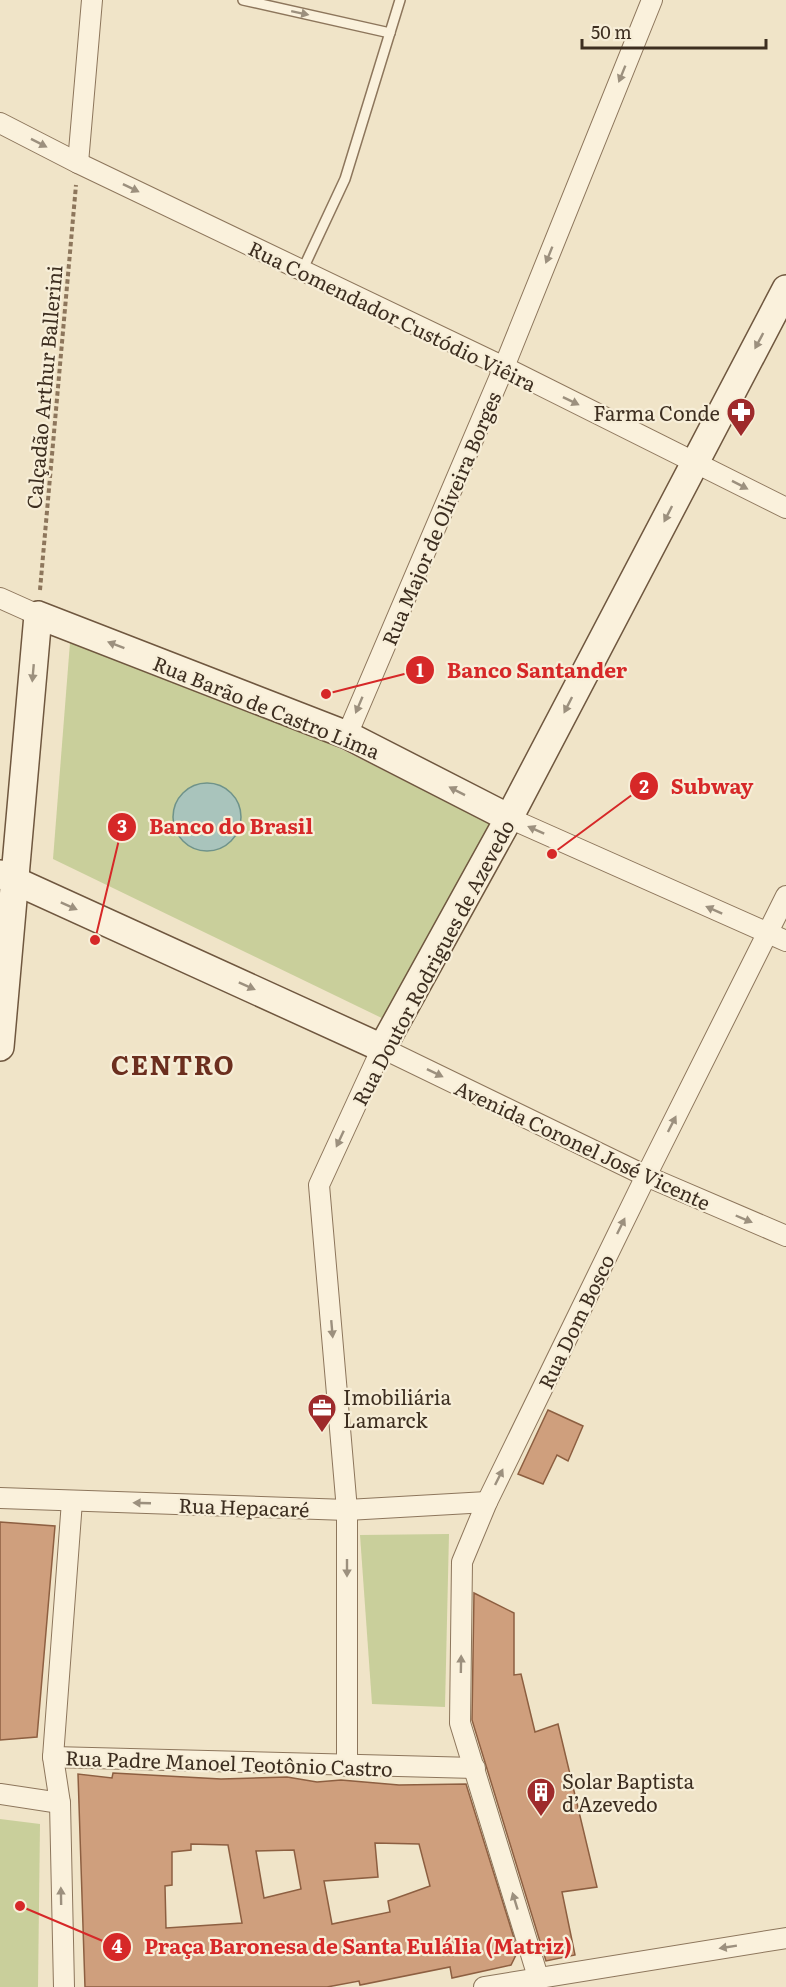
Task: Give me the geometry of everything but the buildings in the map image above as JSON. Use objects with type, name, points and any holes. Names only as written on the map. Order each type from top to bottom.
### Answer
[{"type":"street","points":[[78,163],[92,0]]},
{"type":"street","name":"Rua Major de Oliveira Borges","points":[[347,735],[504,367],[652,0]]},
{"type":"street","name":"Rua Comendador Custódio Viêira","points":[[0,123],[78,163],[504,367],[786,508]]},
{"type":"street","name":"Rua Doutor Rodrigues de Azevedo","points":[[347,1766],[348,1510],[319,1185],[382,1047],[509,818],[786,289]]},
{"type":"street","points":[[0,598],[38,615],[8,878],[0,1047]]},
{"type":"street","name":"Rua Barão de Castro Lima","points":[[38,615],[347,735],[509,818],[786,941]]},
{"type":"street","points":[[8,878],[382,1047]]},
{"type":"street","name":"Rua Dom Bosco","points":[[538,1977],[476,1768],[460,1723],[462,1562],[487,1503],[646,1176],[786,896]]},
{"type":"street","name":"Avenida Coronel José Vicente","points":[[382,1047],[646,1176],[786,1236]]},
{"type":"street","name":"Rua Hepacaré","points":[[0,1497],[348,1510],[487,1503]]},
{"type":"street","points":[[53,1757],[72,1501]]},
{"type":"street","name":"Rua Padre Manoel Teotônio Castro","points":[[63,1983],[60,1803],[53,1757],[476,1768]]},
{"type":"street","points":[[0,1794],[60,1803]]},
{"type":"street","points":[[484,1987],[786,1938]]},
{"type":"lane","points":[[243,0],[390,33]]},
{"type":"lane","points":[[302,271],[345,178],[400,0]]},
{"type":"path","name":"Calçadão Arthur Ballerini","points":[[38,615],[78,163]]},
{"type":"green space","points":[[71,630],[343,750],[494,826],[390,1022],[53,859]]},
{"type":"green space","points":[[449,1534],[445,1707],[372,1704],[360,1535]]},
{"type":"green space","points":[[0,1819],[40,1824],[38,1987],[0,1987]]},
{"type":"water","points":[[207,783],[220,786],[231,793],[238,804],[241,817],[238,830],[231,841],[220,848],[207,851],[194,848],[183,841],[176,830],[173,817],[176,804],[183,793],[194,786]]},
{"type":"place","name":"Farma Conde","points":[[741,438]]},
{"type":"place","name":"Banco Santander","points":[[326,694]]},
{"type":"place","name":"Subway","points":[[552,854]]},
{"type":"place","name":"Banco do Brasil","points":[[95,940]]},
{"type":"place","name":"Imobiliária Lamarck","points":[[322,1434]]},
{"type":"place","name":"Solar Baptista d’Azevedo","points":[[541,1818]]},
{"type":"place","name":"Praça Baronesa de Santa Eulália (Matriz)","points":[[20,1906]]},
{"type":"district","name":"CENTRO","points":[[173,1063]]}]
